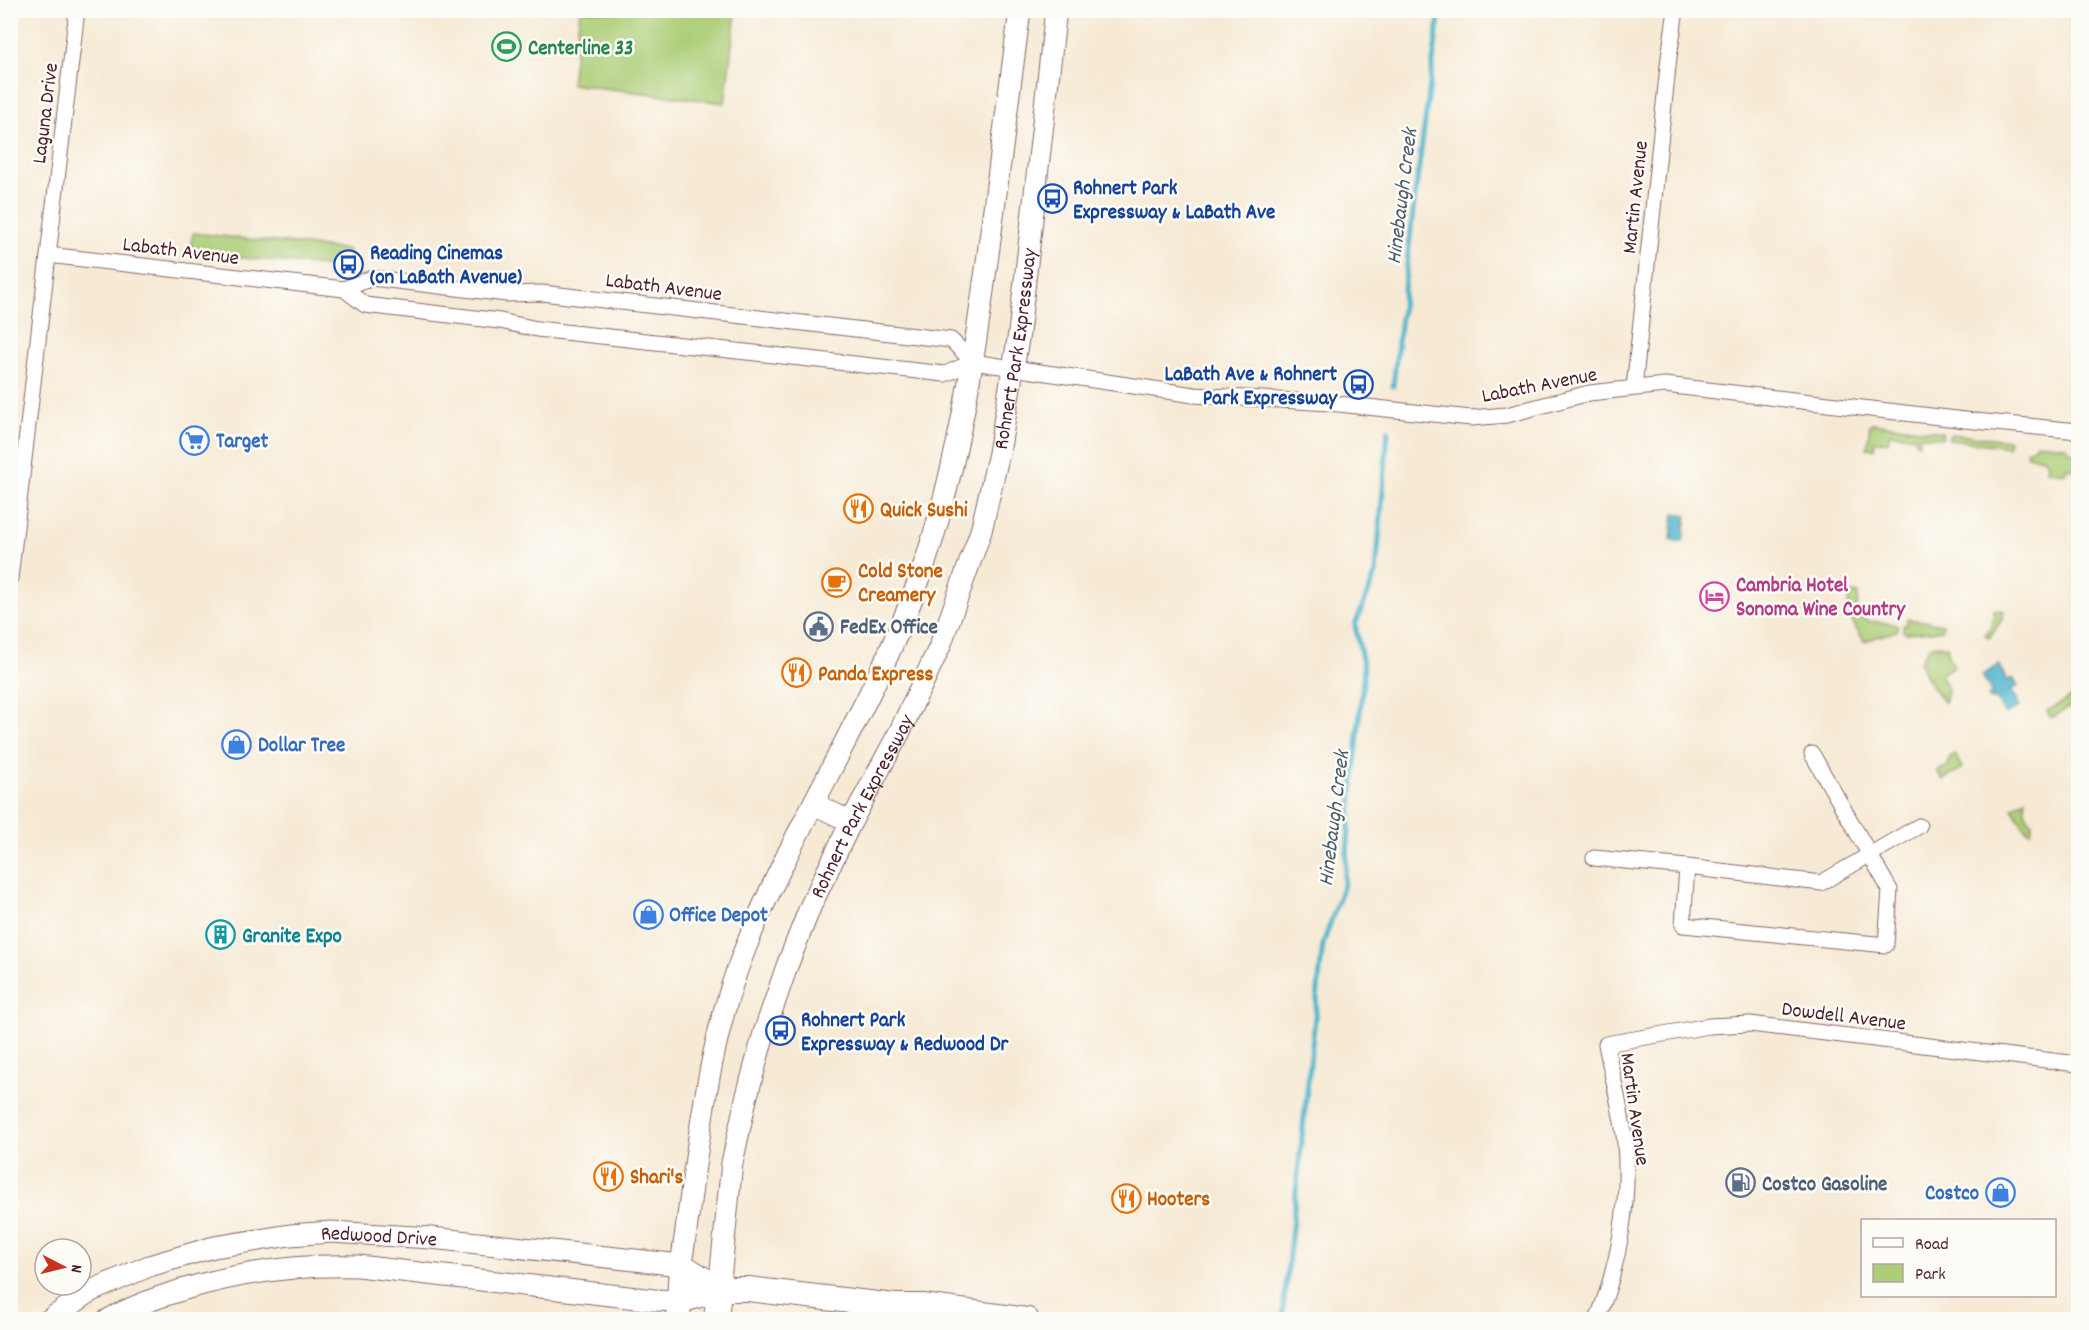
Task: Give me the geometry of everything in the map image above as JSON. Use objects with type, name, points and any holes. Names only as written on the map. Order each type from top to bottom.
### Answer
[{"type":"main road","name":"Rohnert Park Expressway","points":[[679,1310],[681,1265],[704,1108],[721,1024],[743,953],[770,890],[895,641],[919,579],[952,464],[973,362],[1020,10]]},
{"type":"main road","name":"Rohnert Park Expressway","points":[[716,1320],[732,1164],[746,1099],[764,1033],[811,905],[851,822],[899,733],[940,646],[981,531],[999,453],[1013,369],[1056,10]]},
{"type":"main road","points":[[814,804],[851,822]]},
{"type":"main road","name":"Redwood Drive","points":[[49,1320],[91,1292],[149,1266],[214,1246],[290,1235],[331,1232],[431,1238],[681,1265],[719,1288],[748,1289],[895,1306],[922,1306],[1027,1320]]},
{"type":"main road","name":"Redwood Drive","points":[[108,1320],[156,1298],[199,1285],[275,1268],[326,1264],[654,1300],[679,1310],[719,1288]]},
{"type":"street","name":"Laguna Drive","points":[[10,578],[77,10]]},
{"type":"street","name":"Martin Avenue","points":[[1634,388],[1676,10]]},
{"type":"street","name":"Labath Avenue","points":[[48,255],[344,290],[365,305],[500,321],[537,330],[945,374],[973,362],[1194,395],[1329,403],[1472,418],[1507,415],[1589,393],[1665,386],[2079,431]]},
{"type":"street","name":"Labath Avenue","points":[[344,290],[372,278],[507,294],[542,293],[951,340],[973,362]]},
{"type":"street","points":[[1688,867],[1683,925],[1886,945],[1890,890],[1812,753]]},
{"type":"street","points":[[1594,858],[1821,883],[1919,826]]},
{"type":"street","name":"Dowdell Avenue","points":[[1606,1044],[1709,1026],[1750,1024],[1905,1045],[2079,1064]]},
{"type":"street","name":"Martin Avenue","points":[[1597,1320],[1623,1230],[1626,1189],[1625,1143],[1606,1044]]},
{"type":"green space","points":[[580,11],[736,11],[725,103],[571,84]]},
{"type":"green space","points":[[193,233],[349,250],[347,265],[324,266],[196,253],[191,245]]},
{"type":"green space","points":[[1872,423],[1942,432],[1943,438],[1920,436],[1919,444],[1916,443],[1916,437],[1890,433],[1888,442],[1875,441],[1874,449],[1867,448]]},
{"type":"green space","points":[[1951,434],[2009,440],[2008,447],[1948,439]]},
{"type":"green space","points":[[2036,443],[2067,446],[2069,451],[2078,456],[2078,470],[2066,468],[2066,473],[2047,471],[2048,463],[2043,458],[2026,455],[2027,450]]},
{"type":"green space","points":[[1850,593],[1858,594],[1858,616],[1868,621],[1895,624],[1898,626],[1897,631],[1864,641],[1847,613]]},
{"type":"green space","points":[[1994,610],[2004,611],[2003,618],[1989,638],[1985,635],[1992,624]]},
{"type":"green space","points":[[1907,619],[1943,624],[1942,630],[1906,633],[1903,631],[1903,625],[1907,625]]},
{"type":"green space","points":[[1947,646],[1954,666],[1940,675],[1948,689],[1944,703],[1926,677],[1920,662],[1929,647]]},
{"type":"green space","points":[[2073,696],[2077,703],[2050,717],[2047,711]]},
{"type":"green space","points":[[1955,754],[1962,768],[1943,780],[1937,771],[1948,766],[1950,757]]},
{"type":"green space","points":[[2025,799],[2028,818],[2033,823],[2031,832],[2027,831],[2012,808]]},
{"type":"water","points":[[1674,513],[1687,515],[1683,542],[1671,541]]},
{"type":"water","points":[[1999,665],[2007,681],[2013,678],[2018,686],[2011,690],[2020,706],[2005,715],[1996,698],[1990,700],[1988,696],[1992,693],[1982,675]]},
{"type":"waterway","name":"Hinebaugh Creek","points":[[1393,386],[1414,203],[1440,10]]},
{"type":"waterway","name":"Hinebaugh Creek","points":[[1282,1320],[1323,944],[1344,884],[1364,669],[1355,625],[1376,573],[1388,431]]},
{"type":"place","name":"Centerline 33","points":[[507,47]]},
{"type":"place","name":"Rohnert Park Expressway & LaBath Ave","points":[[1052,199]]},
{"type":"place","name":"Reading Cinemas (on LaBath Avenue)","points":[[349,264]]},
{"type":"place","name":"LaBath Ave & Rohnert Park Expressway","points":[[1358,385]]},
{"type":"place","name":"Target","points":[[195,440]]},
{"type":"place","name":"Quick Sushi","points":[[859,509]]},
{"type":"place","name":"Cold Stone Creamery","points":[[837,582]]},
{"type":"place","name":"Cambria Hotel Sonoma Wine Country","points":[[1715,596]]},
{"type":"place","name":"FedEx Office","points":[[819,626]]},
{"type":"place","name":"Panda Express","points":[[797,673]]},
{"type":"place","name":"Dollar Tree","points":[[237,744]]},
{"type":"place","name":"Office Depot","points":[[648,914]]},
{"type":"place","name":"Granite Expo","points":[[221,935]]},
{"type":"place","name":"Rohnert Park Expressway & Redwood Dr","points":[[780,1031]]},
{"type":"place","name":"Shari's","points":[[609,1176]]},
{"type":"place","name":"Costco Gasoline","points":[[1741,1183]]},
{"type":"place","name":"Costco","points":[[2000,1192]]},
{"type":"place","name":"Hooters","points":[[1126,1198]]}]
